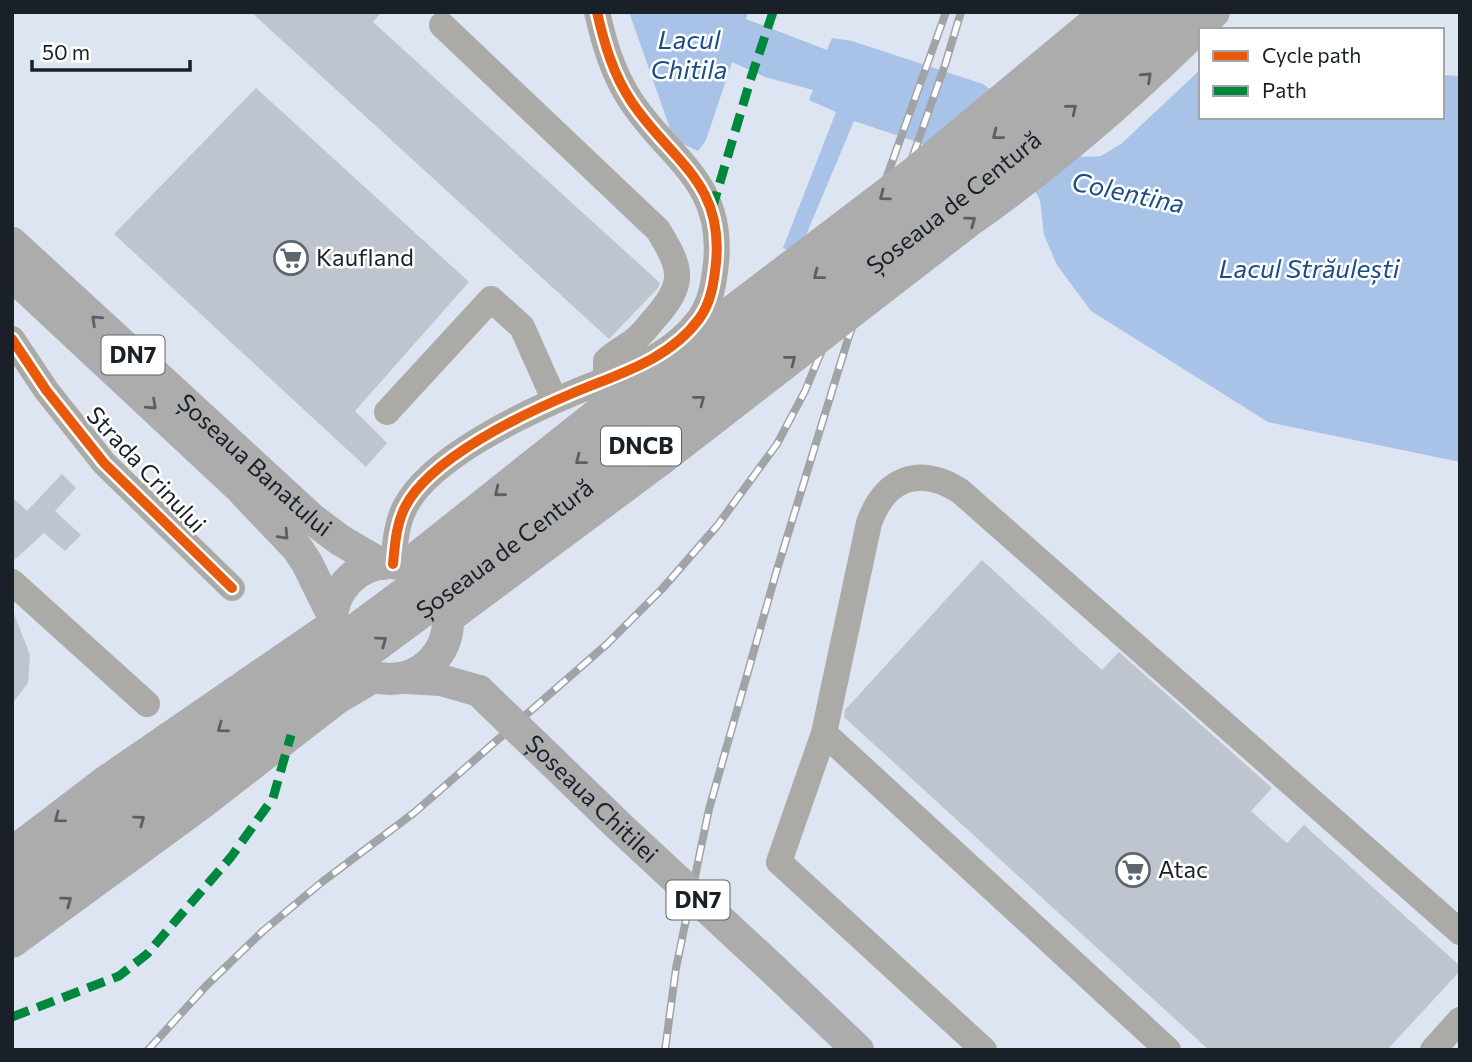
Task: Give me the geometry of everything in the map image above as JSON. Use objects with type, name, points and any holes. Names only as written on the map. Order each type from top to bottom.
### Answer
[{"type":"main road","points":[[12,853],[105,782],[332,620],[335,600],[354,576],[366,568],[393,565],[608,392],[912,175],[1107,12]]},
{"type":"main road","name":"Șoseaua de Centură","points":[[12,911],[77,851],[1060,86],[1143,12]]},
{"type":"main road","name":"Șoseaua de Centură","points":[[12,882],[77,851],[511,546],[918,232],[1088,97],[1182,12]]},
{"type":"main road","points":[[405,678],[426,666],[435,657],[447,626],[1089,129],[1214,12]]},
{"type":"main road","name":"Șoseaua Banatului","points":[[12,243],[312,519],[393,565]]},
{"type":"main road","name":"Șoseaua Banatului","points":[[12,275],[237,485],[280,530],[307,563],[332,620]]},
{"type":"main road","name":"DN7","points":[[393,565],[419,572],[439,591],[445,604],[447,626]]},
{"type":"main road","name":"DN7","points":[[332,620],[336,645],[348,662],[373,677],[405,678]]},
{"type":"main road","name":"Șoseaua Chitilei","points":[[447,626],[458,659],[479,691],[858,1050]]},
{"type":"main road","points":[[12,942],[202,803],[336,699],[373,677]]},
{"type":"main road","name":"Șoseaua Chitilei","points":[[405,678],[440,680],[479,691]]},
{"type":"street","points":[[393,565],[396,533],[405,507],[425,479],[440,466],[489,435],[555,401],[608,392],[663,352],[701,317],[714,279],[716,232],[712,210],[697,180],[632,102],[618,78],[597,12]]},
{"type":"street","points":[[442,26],[658,230],[671,251],[678,286],[670,301],[634,341],[606,361],[608,392]]},
{"type":"street","points":[[387,412],[491,299],[522,327],[555,401]]},
{"type":"street","name":"Strada Crinului","points":[[12,339],[46,390],[104,463],[232,588]]},
{"type":"street","points":[[984,1050],[779,862],[824,733],[869,523],[876,504],[888,489],[907,480],[927,478],[945,482],[960,491],[1460,932]]},
{"type":"street","points":[[12,582],[148,704]]},
{"type":"street","points":[[824,733],[1168,1050]]},
{"type":"street","points":[[1433,1050],[1460,1020]]},
{"type":"water","name":"Lacul Străulești","points":[[629,12],[748,12],[746,19],[827,50],[832,38],[852,41],[983,84],[1082,157],[1101,156],[1121,144],[1199,71],[1199,119],[1444,119],[1444,75],[1460,76],[1460,462],[1268,422],[1091,311],[1057,265],[1044,235],[1040,200],[1034,189],[959,156],[854,121],[798,254],[783,248],[836,112],[809,100],[813,90],[765,77],[732,62],[706,140],[698,151],[674,140]]},
{"type":"building","points":[[251,12],[382,12],[373,22],[660,283],[658,288],[609,339]]},
{"type":"building","name":"Kaufland","points":[[256,88],[469,282],[355,411],[387,443],[366,467],[114,234]]},
{"type":"building","points":[[62,474],[76,488],[55,511],[81,535],[65,551],[44,533],[12,562],[12,497],[27,511]]},
{"type":"building","points":[[982,560],[1102,670],[1119,652],[1272,788],[1251,811],[1287,843],[1304,825],[1460,966],[1460,971],[1387,1050],[1209,1050],[844,717],[845,710]]},
{"type":"building","points":[[13,611],[30,655],[28,683],[12,704]]},
{"type":"railway","points":[[148,1050],[206,986],[263,931],[322,882],[415,812],[607,644],[662,589],[717,526],[777,444],[805,391],[840,307],[946,12]]},
{"type":"railway","points":[[665,1050],[676,968],[709,809],[776,573],[848,339],[945,65],[961,12]]},
{"type":"marked path","points":[[712,209],[773,12]]},
{"type":"marked path","points":[[12,1017],[119,976],[147,954],[231,857],[273,798],[291,735]]},
{"type":"cycle path","points":[[393,564],[395,542],[405,507],[417,489],[435,471],[504,425],[658,355],[687,333],[703,313],[709,299],[716,263],[716,235],[712,211],[691,173],[646,122],[625,91],[610,58],[597,12]]},
{"type":"cycle path","points":[[12,339],[46,390],[104,463],[232,588]]},
{"type":"place","name":"Kaufland","points":[[291,258]]},
{"type":"place","name":"Atac","points":[[1133,870]]},
{"type":"water label","name":"Lacul Chitila","points":[[689,55]]},
{"type":"water label","name":"Colentina","points":[[1128,193]]}]
